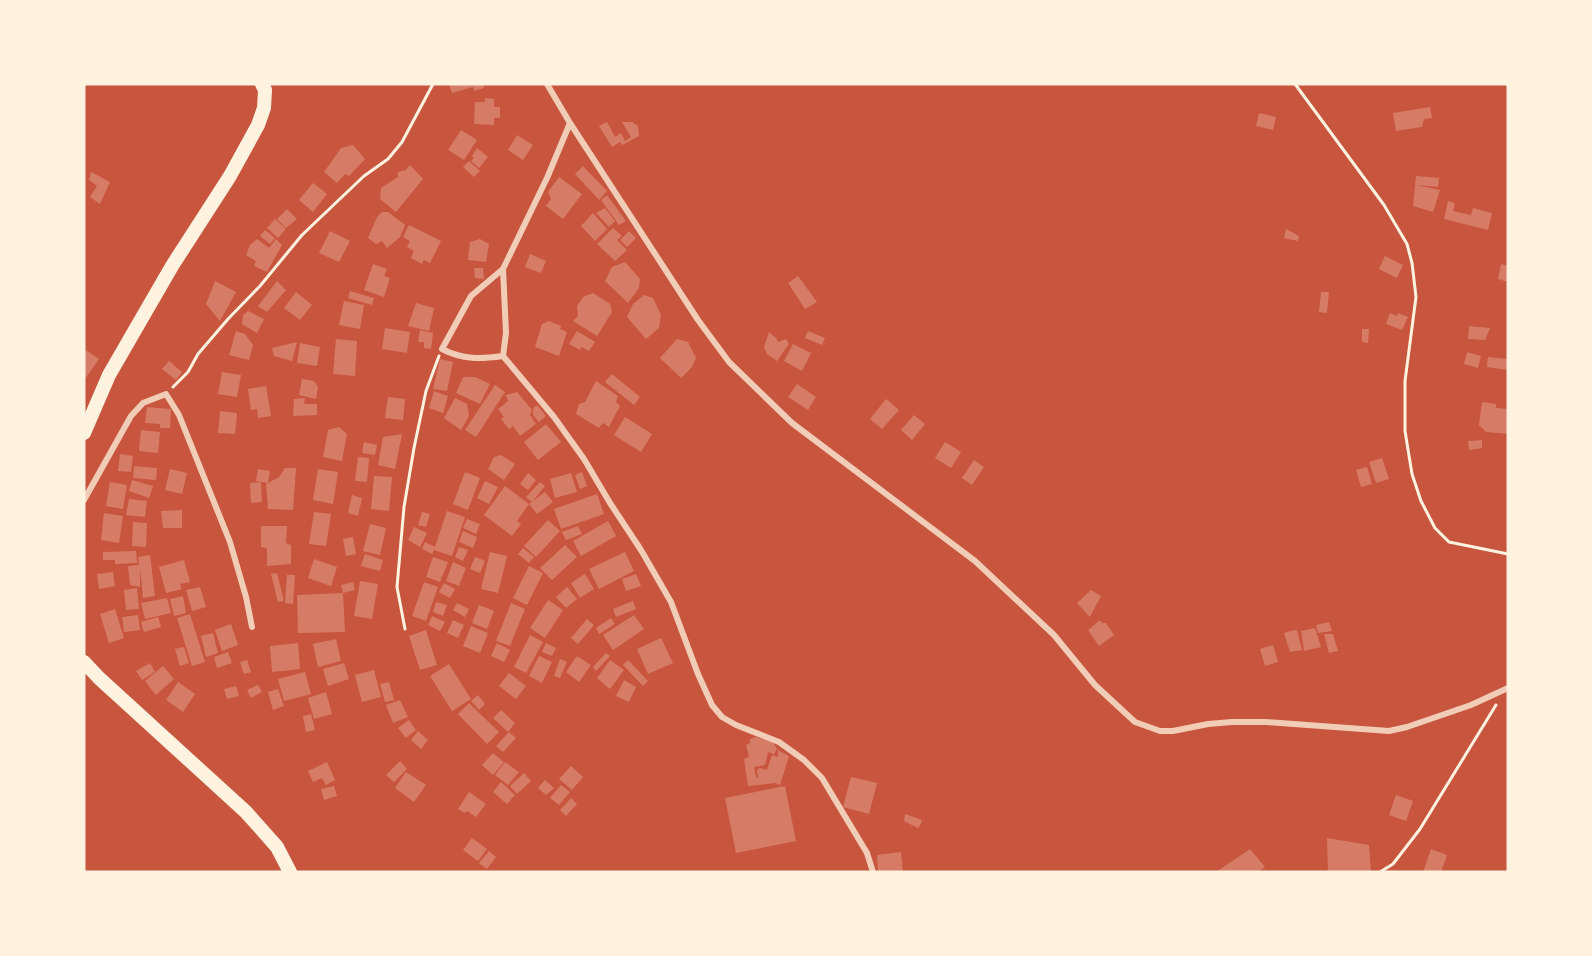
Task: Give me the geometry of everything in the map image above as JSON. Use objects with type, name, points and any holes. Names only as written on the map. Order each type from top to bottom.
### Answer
[{"type":"highway","points":[[84,433],[109,375],[172,266],[230,176],[258,125],[264,108],[262,84]]},
{"type":"highway","points":[[84,662],[246,812],[277,848],[290,872]]},
{"type":"street","points":[[548,84],[570,123],[698,320],[729,362],[792,423],[975,561],[1054,635],[1095,685],[1135,722],[1160,730],[1173,731],[1232,722],[1266,722],[1389,731],[1471,705],[1508,687]]},
{"type":"street","points":[[504,356],[482,359],[466,358],[442,349],[471,296],[503,269],[547,178],[570,123]]},
{"type":"street","points":[[503,269],[506,316],[504,356],[572,442],[641,550],[670,602],[712,705],[722,717],[736,725],[779,742],[804,760],[822,778],[867,853],[873,872]]},
{"type":"street","points":[[84,500],[131,416],[143,404],[166,394],[180,415],[230,542],[252,627]]},
{"type":"path","points":[[166,394],[188,372],[198,354],[302,235],[364,176],[388,159],[402,142],[433,84]]},
{"type":"path","points":[[1295,84],[1384,205],[1407,244],[1416,297],[1405,381],[1406,431],[1412,474],[1421,501],[1436,528],[1449,542],[1508,554]]},
{"type":"path","points":[[405,629],[397,587],[404,507],[426,391],[442,349]]},
{"type":"path","points":[[1380,872],[1393,864],[1420,829],[1508,687]]},
{"type":"building","points":[[449,84],[483,84],[484,88],[474,91],[473,87],[452,93]]},
{"type":"building","points":[[485,98],[494,99],[494,107],[500,107],[500,118],[494,118],[494,125],[474,124],[475,102],[485,102]]},
{"type":"building","points":[[1430,107],[1432,118],[1424,119],[1422,127],[1396,131],[1393,113]]},
{"type":"building","points":[[1259,113],[1276,117],[1273,130],[1256,126]]},
{"type":"building","points":[[607,122],[615,137],[621,133],[625,141],[631,137],[622,122],[632,122],[638,126],[639,136],[622,145],[620,142],[612,147],[599,126]]},
{"type":"building","points":[[461,130],[477,140],[464,160],[448,150]]},
{"type":"building","points":[[517,135],[533,145],[523,160],[508,150]]},
{"type":"building","points":[[353,145],[365,159],[349,176],[345,174],[337,183],[324,172],[341,148]]},
{"type":"building","points":[[477,148],[488,157],[479,168],[471,161]]},
{"type":"building","points":[[469,161],[480,171],[474,177],[463,167]]},
{"type":"building","points":[[410,165],[423,179],[396,212],[380,199],[381,188],[398,177],[398,172],[406,170]]},
{"type":"building","points":[[583,166],[607,191],[599,200],[575,174]]},
{"type":"building","points":[[91,172],[110,182],[100,204],[90,197],[97,186],[89,180]]},
{"type":"building","points":[[1416,176],[1439,178],[1438,187],[1416,185],[1440,190],[1433,212],[1413,206]]},
{"type":"building","points":[[559,177],[582,194],[563,219],[546,206],[551,199],[548,192]]},
{"type":"building","points":[[313,183],[327,194],[313,212],[299,200]]},
{"type":"building","points":[[607,195],[626,221],[619,225],[601,200]]},
{"type":"building","points":[[1448,201],[1455,203],[1453,211],[1471,215],[1473,208],[1492,213],[1488,230],[1444,219]]},
{"type":"building","points":[[605,208],[615,221],[609,227],[596,213]]},
{"type":"building","points":[[287,209],[297,219],[286,228],[277,219]]},
{"type":"building","points":[[382,212],[388,212],[405,225],[400,237],[387,248],[382,241],[376,244],[368,238],[377,217]]},
{"type":"building","points":[[593,213],[607,229],[595,241],[581,226]]},
{"type":"building","points":[[275,219],[286,229],[278,238],[267,228]]},
{"type":"building","points":[[409,225],[441,241],[430,263],[424,260],[422,264],[411,258],[414,251],[407,247],[410,241],[403,237]]},
{"type":"building","points":[[613,228],[622,236],[617,240],[627,250],[615,261],[597,244]]},
{"type":"building","points":[[1286,229],[1299,236],[1298,241],[1284,238]]},
{"type":"building","points":[[265,230],[275,238],[270,244],[260,236]]},
{"type":"building","points":[[330,231],[350,241],[339,262],[319,253]]},
{"type":"building","points":[[629,231],[636,238],[627,247],[620,240]]},
{"type":"building","points":[[257,239],[269,248],[276,239],[282,245],[267,272],[254,266],[256,261],[246,255],[250,245]]},
{"type":"building","points":[[480,239],[489,244],[486,262],[468,260],[470,242]]},
{"type":"building","points":[[530,254],[546,261],[541,273],[525,267]]},
{"type":"building","points":[[1385,256],[1403,265],[1397,278],[1379,269]]},
{"type":"building","points":[[625,262],[640,279],[639,288],[628,303],[605,281],[612,267]]},
{"type":"building","points":[[373,264],[387,269],[384,276],[390,278],[384,297],[364,290]]},
{"type":"building","points":[[1501,264],[1508,266],[1508,282],[1498,279]]},
{"type":"building","points":[[474,268],[483,268],[484,279],[475,278]]},
{"type":"building","points":[[798,276],[817,302],[805,309],[788,283]]},
{"type":"building","points":[[215,281],[236,292],[220,321],[206,304]]},
{"type":"building","points":[[277,281],[286,290],[267,312],[258,306]]},
{"type":"building","points":[[350,291],[374,298],[372,305],[348,298]]},
{"type":"building","points":[[296,292],[312,305],[300,320],[284,308]]},
{"type":"building","points":[[1321,292],[1329,292],[1327,313],[1319,312]]},
{"type":"building","points":[[593,293],[610,304],[612,312],[597,336],[573,321],[578,316],[577,306],[583,297]]},
{"type":"building","points":[[644,295],[653,298],[661,315],[659,328],[646,339],[627,317],[633,304]]},
{"type":"building","points":[[344,301],[364,305],[360,329],[339,325]]},
{"type":"building","points":[[416,303],[434,308],[429,331],[408,326]]},
{"type":"building","points":[[248,311],[264,319],[257,333],[242,324],[243,315]]},
{"type":"building","points":[[1390,313],[1408,317],[1402,330],[1386,324]]},
{"type":"building","points":[[549,321],[561,326],[560,329],[567,332],[559,356],[535,347],[542,324]]},
{"type":"building","points":[[1469,326],[1490,328],[1485,340],[1468,339]]},
{"type":"building","points":[[385,328],[410,332],[407,353],[382,349]]},
{"type":"building","points":[[1362,329],[1369,329],[1368,343],[1362,342]]},
{"type":"building","points":[[420,330],[433,333],[431,349],[424,348],[424,342],[418,342]]},
{"type":"building","points":[[236,331],[245,334],[253,345],[249,360],[229,355]]},
{"type":"building","points":[[577,331],[595,342],[589,351],[582,347],[580,350],[569,344]]},
{"type":"building","points":[[808,331],[825,338],[822,345],[805,338]]},
{"type":"building","points":[[769,332],[778,342],[786,339],[789,344],[777,361],[767,354],[764,347]]},
{"type":"building","points":[[336,339],[357,341],[355,376],[333,374]]},
{"type":"building","points":[[677,339],[688,342],[696,358],[692,367],[681,378],[660,358]]},
{"type":"building","points":[[297,342],[292,361],[274,356],[272,348]]},
{"type":"building","points":[[300,343],[320,347],[317,366],[297,363]]},
{"type":"building","points":[[793,344],[811,353],[802,371],[784,361]]},
{"type":"building","points":[[84,349],[99,359],[84,380]]},
{"type":"building","points":[[1467,352],[1481,356],[1478,368],[1464,364]]},
{"type":"building","points":[[1488,357],[1508,359],[1508,370],[1487,367]]},
{"type":"building","points":[[440,359],[453,362],[447,391],[433,389]]},
{"type":"building","points":[[169,361],[182,372],[176,380],[162,369]]},
{"type":"building","points":[[222,372],[241,375],[237,397],[218,394]]},
{"type":"building","points":[[612,374],[640,397],[634,405],[605,382]]},
{"type":"building","points":[[463,377],[475,377],[490,384],[480,404],[456,393]]},
{"type":"building","points":[[302,379],[314,381],[318,387],[316,399],[299,395]]},
{"type":"building","points":[[596,381],[618,396],[616,402],[620,406],[609,427],[603,423],[599,428],[576,414],[579,404],[585,402]]},
{"type":"building","points":[[797,384],[816,397],[808,410],[788,397]]},
{"type":"building","points":[[495,385],[505,392],[476,437],[465,430]]},
{"type":"building","points":[[266,386],[271,416],[258,418],[257,409],[251,410],[248,389]]},
{"type":"building","points":[[434,391],[448,396],[443,413],[429,408]]},
{"type":"building","points":[[517,392],[532,410],[530,415],[536,424],[520,436],[513,426],[509,429],[501,419],[504,417],[498,409],[508,401],[506,395]]},
{"type":"building","points":[[388,397],[405,399],[403,420],[385,418]]},
{"type":"building","points":[[305,398],[304,404],[317,404],[317,415],[293,416],[294,399]]},
{"type":"building","points":[[455,398],[467,404],[469,416],[461,430],[444,418]]},
{"type":"building","points":[[886,399],[899,410],[882,429],[870,419]]},
{"type":"building","points":[[1482,402],[1496,404],[1496,408],[1508,409],[1508,434],[1486,432],[1479,425]]},
{"type":"building","points":[[537,405],[546,416],[539,422],[533,415],[533,408]]},
{"type":"building","points":[[147,407],[171,409],[170,428],[160,428],[160,424],[145,423]]},
{"type":"building","points":[[220,411],[237,413],[235,434],[218,433]]},
{"type":"building","points":[[914,415],[925,424],[912,440],[901,430]]},
{"type":"building","points":[[625,417],[652,434],[641,452],[614,435]]},
{"type":"building","points":[[546,424],[561,442],[538,460],[524,442]]},
{"type":"building","points":[[339,427],[347,434],[342,461],[323,457],[328,430]]},
{"type":"building","points":[[141,430],[160,432],[158,453],[139,451]]},
{"type":"building","points":[[402,434],[395,469],[378,465],[383,437]]},
{"type":"building","points":[[1482,440],[1482,448],[1469,450],[1468,441]]},
{"type":"building","points":[[364,442],[377,445],[375,455],[362,453]]},
{"type":"building","points":[[945,442],[961,452],[951,468],[935,458]]},
{"type":"building","points":[[120,454],[133,456],[131,472],[118,471]]},
{"type":"building","points":[[501,455],[515,464],[504,480],[488,469],[494,457]]},
{"type":"building","points":[[358,457],[369,458],[367,482],[355,481]]},
{"type":"building","points":[[1382,458],[1389,479],[1376,483],[1369,462]]},
{"type":"building","points":[[974,460],[984,467],[972,485],[962,478]]},
{"type":"building","points":[[134,466],[157,468],[156,480],[133,478]]},
{"type":"building","points":[[1367,467],[1372,484],[1361,487],[1356,470]]},
{"type":"building","points":[[285,468],[296,468],[293,510],[268,509],[266,484],[279,477]]},
{"type":"building","points":[[170,469],[187,473],[182,494],[165,490]]},
{"type":"building","points":[[258,469],[270,471],[268,483],[256,481]]},
{"type":"building","points":[[318,469],[338,472],[333,504],[313,500]]},
{"type":"building","points":[[465,472],[480,478],[468,510],[453,504]]},
{"type":"building","points":[[582,472],[587,486],[580,489],[575,475]]},
{"type":"building","points":[[528,473],[536,480],[528,490],[520,484]]},
{"type":"building","points":[[571,473],[577,492],[555,498],[550,479]]},
{"type":"building","points":[[374,476],[392,477],[389,511],[371,509]]},
{"type":"building","points":[[132,480],[153,486],[149,498],[129,491]]},
{"type":"building","points":[[485,481],[498,487],[489,504],[477,498]]},
{"type":"building","points":[[110,482],[127,485],[123,509],[106,506]]},
{"type":"building","points":[[261,482],[262,502],[251,503],[250,483]]},
{"type":"building","points":[[540,482],[545,486],[532,502],[526,497]]},
{"type":"building","points":[[505,486],[529,504],[517,521],[521,524],[512,536],[484,515]]},
{"type":"building","points":[[545,492],[553,502],[537,514],[529,504]]},
{"type":"building","points":[[597,494],[604,514],[561,529],[554,509]]},
{"type":"building","points":[[352,495],[362,498],[358,516],[348,513]]},
{"type":"building","points":[[129,499],[147,501],[145,517],[126,515]]},
{"type":"building","points":[[182,510],[182,528],[163,528],[161,511]]},
{"type":"building","points":[[447,511],[465,517],[452,556],[434,550],[432,554],[422,549],[425,542],[435,547]]},
{"type":"building","points":[[314,512],[331,514],[326,546],[309,544]]},
{"type":"building","points":[[422,512],[430,514],[426,527],[418,525]]},
{"type":"building","points":[[104,513],[123,516],[119,543],[101,540]]},
{"type":"building","points":[[467,519],[480,524],[476,534],[463,528]]},
{"type":"building","points":[[548,520],[560,531],[536,557],[524,546]]},
{"type":"building","points":[[608,521],[616,536],[581,556],[573,541]]},
{"type":"building","points":[[133,522],[147,523],[146,547],[132,546]]},
{"type":"building","points":[[370,524],[386,528],[380,555],[363,551]]},
{"type":"building","points":[[261,526],[287,526],[286,543],[291,545],[291,564],[267,566],[267,548],[261,547]]},
{"type":"building","points":[[578,526],[582,534],[566,540],[562,532]]},
{"type":"building","points":[[414,527],[427,533],[420,547],[408,540]]},
{"type":"building","points":[[463,531],[477,537],[473,548],[459,542]]},
{"type":"building","points":[[353,537],[356,554],[346,556],[343,539]]},
{"type":"building","points":[[565,545],[577,557],[552,580],[540,568]]},
{"type":"building","points":[[459,547],[468,550],[463,561],[455,557]]},
{"type":"building","points":[[523,548],[534,557],[529,563],[518,554]]},
{"type":"building","points":[[136,551],[137,563],[115,564],[115,560],[103,560],[103,552]]},
{"type":"building","points":[[490,552],[507,556],[498,593],[481,589]]},
{"type":"building","points":[[625,552],[634,571],[599,589],[589,569]]},
{"type":"building","points":[[365,554],[383,560],[380,571],[361,566]]},
{"type":"building","points":[[150,555],[155,596],[143,598],[140,568],[140,587],[130,585],[128,566],[139,565],[138,557]]},
{"type":"building","points":[[433,557],[448,562],[440,582],[426,577]]},
{"type":"building","points":[[475,557],[485,561],[480,573],[470,569]]},
{"type":"building","points":[[314,559],[337,567],[331,586],[308,578]]},
{"type":"building","points":[[184,560],[190,582],[180,584],[182,589],[166,593],[159,567]]},
{"type":"building","points":[[453,562],[466,568],[459,586],[446,581]]},
{"type":"building","points":[[529,566],[543,573],[527,605],[513,598]]},
{"type":"building","points":[[113,572],[115,586],[99,589],[97,574]]},
{"type":"building","points":[[277,573],[284,601],[278,602],[271,574]]},
{"type":"building","points":[[585,574],[594,589],[580,598],[571,583]]},
{"type":"building","points":[[636,574],[641,586],[626,591],[622,579]]},
{"type":"building","points":[[287,575],[295,575],[293,604],[285,603]]},
{"type":"building","points":[[360,581],[378,584],[372,619],[354,616]]},
{"type":"building","points":[[353,582],[355,590],[343,593],[341,585]]},
{"type":"building","points":[[424,582],[438,587],[426,621],[412,616]]},
{"type":"building","points":[[444,583],[455,589],[450,598],[439,592]]},
{"type":"building","points":[[200,587],[206,607],[192,611],[186,590]]},
{"type":"building","points":[[567,587],[577,599],[566,608],[556,597]]},
{"type":"building","points":[[137,588],[139,609],[126,610],[124,590]]},
{"type":"building","points":[[1091,590],[1101,596],[1090,617],[1077,603]]},
{"type":"building","points":[[343,593],[345,632],[298,633],[297,595]]},
{"type":"building","points":[[183,596],[186,613],[174,616],[170,599]]},
{"type":"building","points":[[167,598],[171,613],[145,619],[141,603]]},
{"type":"building","points":[[548,600],[563,610],[545,638],[530,628]]},
{"type":"building","points":[[633,601],[636,609],[616,617],[613,609]]},
{"type":"building","points":[[436,602],[447,605],[443,616],[433,612]]},
{"type":"building","points":[[457,603],[469,609],[465,617],[453,610]]},
{"type":"building","points":[[511,603],[525,609],[510,646],[496,641]]},
{"type":"building","points":[[479,605],[494,611],[487,629],[472,623]]},
{"type":"building","points":[[115,609],[124,638],[109,643],[100,614]]},
{"type":"building","points":[[190,614],[205,662],[192,666],[177,618]]},
{"type":"building","points":[[138,615],[140,630],[124,632],[122,617]]},
{"type":"building","points":[[634,615],[644,629],[613,650],[603,635]]},
{"type":"building","points":[[432,616],[445,622],[440,631],[428,625]]},
{"type":"building","points":[[158,617],[161,627],[144,632],[141,622]]},
{"type":"building","points":[[611,618],[615,624],[599,634],[596,628]]},
{"type":"building","points":[[587,619],[594,625],[578,644],[571,638]]},
{"type":"building","points":[[453,620],[464,625],[458,638],[447,633]]},
{"type":"building","points":[[1100,620],[1106,623],[1114,635],[1099,646],[1088,630]]},
{"type":"building","points":[[1329,622],[1332,631],[1318,633],[1316,625]]},
{"type":"building","points":[[231,624],[238,645],[222,651],[215,630]]},
{"type":"building","points":[[471,626],[488,633],[480,653],[463,646]]},
{"type":"building","points":[[1315,628],[1321,647],[1304,651],[1301,631]]},
{"type":"building","points":[[426,630],[437,665],[420,670],[409,636]]},
{"type":"building","points":[[1297,630],[1302,650],[1290,652],[1284,633]]},
{"type":"building","points":[[213,633],[218,653],[206,657],[201,636]]},
{"type":"building","points":[[1324,634],[1333,634],[1338,651],[1329,653]]},
{"type":"building","points":[[530,635],[543,642],[526,673],[514,667]]},
{"type":"building","points":[[661,638],[673,663],[648,674],[637,649]]},
{"type":"building","points":[[336,639],[341,661],[318,667],[313,644]]},
{"type":"building","points":[[298,643],[300,669],[272,672],[270,646]]},
{"type":"building","points":[[497,643],[510,650],[504,662],[491,656]]},
{"type":"building","points":[[546,643],[556,648],[552,656],[542,652]]},
{"type":"building","points":[[1273,645],[1278,662],[1265,666],[1260,649]]},
{"type":"building","points":[[184,647],[189,663],[180,666],[175,649]]},
{"type":"building","points":[[228,652],[232,663],[217,668],[214,657]]},
{"type":"building","points":[[606,653],[610,656],[596,671],[593,667]]},
{"type":"building","points":[[539,656],[552,662],[542,683],[529,676]]},
{"type":"building","points":[[577,656],[591,665],[579,682],[566,672]]},
{"type":"building","points":[[560,659],[567,662],[560,678],[554,676]]},
{"type":"building","points":[[247,660],[251,672],[244,674],[240,662]]},
{"type":"building","points":[[610,660],[624,670],[610,689],[597,678]]},
{"type":"building","points":[[628,660],[648,681],[643,686],[623,665]]},
{"type":"building","points":[[150,663],[155,672],[142,680],[136,671]]},
{"type":"building","points":[[344,663],[349,679],[328,686],[323,669]]},
{"type":"building","points":[[449,664],[471,699],[452,711],[430,676]]},
{"type":"building","points":[[163,666],[174,679],[156,695],[145,681]]},
{"type":"building","points":[[374,670],[381,697],[362,702],[355,675]]},
{"type":"building","points":[[305,672],[311,694],[284,701],[278,679]]},
{"type":"building","points":[[509,673],[526,686],[516,699],[499,686]]},
{"type":"building","points":[[624,680],[636,687],[629,702],[616,696]]},
{"type":"building","points":[[178,682],[195,694],[183,712],[166,700]]},
{"type":"building","points":[[389,682],[394,700],[385,702],[380,684]]},
{"type":"building","points":[[258,685],[262,692],[251,698],[247,690]]},
{"type":"building","points":[[236,686],[239,696],[227,699],[224,689]]},
{"type":"building","points":[[278,689],[284,706],[273,710],[268,692]]},
{"type":"building","points":[[326,692],[332,714],[314,719],[308,698]]},
{"type":"building","points":[[478,695],[485,704],[479,710],[471,701]]},
{"type":"building","points":[[400,700],[408,717],[393,723],[386,705]]},
{"type":"building","points":[[469,703],[499,732],[487,744],[458,714]]},
{"type":"building","points":[[501,710],[515,723],[508,732],[493,718]]},
{"type":"building","points":[[311,714],[315,730],[306,732],[303,716]]},
{"type":"building","points":[[409,720],[416,730],[406,738],[398,728]]},
{"type":"building","points":[[418,731],[428,740],[421,749],[411,740]]},
{"type":"building","points":[[509,732],[516,738],[503,752],[496,746]]},
{"type":"building","points":[[756,737],[773,742],[777,749],[774,754],[768,752],[765,765],[754,767],[756,777],[758,778],[759,768],[767,770],[772,755],[778,757],[778,750],[789,756],[780,785],[775,783],[748,786],[744,759],[749,757],[746,745],[750,743],[750,739]]},
{"type":"building","points":[[493,753],[504,762],[493,775],[482,765]]},
{"type":"building","points":[[400,761],[407,769],[394,782],[386,775]]},
{"type":"building","points":[[327,762],[335,780],[326,785],[322,778],[313,782],[308,771]]},
{"type":"building","points":[[505,762],[519,772],[508,785],[495,775]]},
{"type":"building","points":[[571,766],[583,777],[572,790],[559,779]]},
{"type":"building","points":[[406,772],[426,785],[414,802],[395,788]]},
{"type":"building","points":[[524,773],[531,781],[517,794],[510,786]]},
{"type":"building","points":[[851,777],[877,783],[869,814],[843,807]]},
{"type":"building","points":[[545,780],[554,788],[546,795],[538,788]]},
{"type":"building","points":[[501,782],[515,795],[507,804],[493,792]]},
{"type":"building","points":[[561,785],[570,792],[559,805],[550,798]]},
{"type":"building","points":[[334,786],[337,796],[324,800],[321,789]]},
{"type":"building","points":[[785,786],[796,841],[736,853],[725,798]]},
{"type":"building","points":[[469,792],[486,804],[476,817],[467,811],[465,813],[458,809]]},
{"type":"building","points":[[1396,795],[1413,801],[1406,821],[1389,815]]},
{"type":"building","points":[[571,798],[577,804],[566,816],[560,810]]},
{"type":"building","points":[[905,814],[922,820],[918,828],[904,821]]},
{"type":"building","points":[[472,838],[487,849],[478,861],[463,850]]},
{"type":"building","points":[[1327,838],[1369,845],[1371,872],[1328,872]]},
{"type":"building","points":[[1250,849],[1265,867],[1258,872],[1216,872]]},
{"type":"building","points":[[1431,849],[1447,855],[1441,872],[1423,872]]},
{"type":"building","points":[[489,851],[496,857],[487,869],[479,863]]},
{"type":"building","points":[[901,852],[903,872],[878,872],[877,855]]}]
